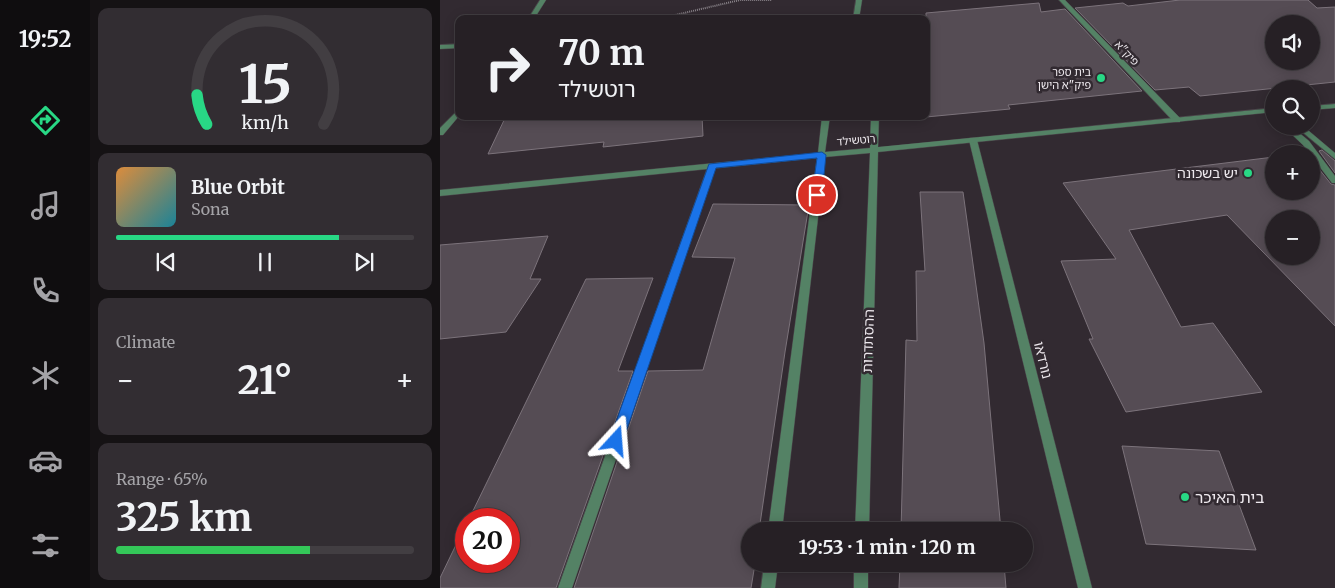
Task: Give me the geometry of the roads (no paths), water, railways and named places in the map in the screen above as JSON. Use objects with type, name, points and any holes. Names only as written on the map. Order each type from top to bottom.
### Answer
[{"type":"street","points":[[534,15],[543,0]]},
{"type":"street","points":[[857,15],[859,0]]},
{"type":"street","name":"פיק\"א","points":[[1062,0],[1177,120]]},
{"type":"street","points":[[440,47],[455,46]]},
{"type":"street","points":[[1320,107],[1335,106]]},
{"type":"street","name":"רוטשילד","points":[[440,193],[1265,113]]},
{"type":"street","points":[[440,133],[455,116]]},
{"type":"street","points":[[776,522],[826,120]]},
{"type":"street","name":"ההסתדרות","points":[[862,522],[874,120]]},
{"type":"street","points":[[1297,135],[1306,143],[1335,181]]},
{"type":"street","points":[[1309,135],[1335,157]]},
{"type":"street","name":"נורדאו","points":[[973,140],[1085,588]]},
{"type":"street","points":[[564,588],[712,166]]},
{"type":"street","points":[[768,588],[770,572]]},
{"type":"street","points":[[861,588],[862,572]]},
{"type":"place","name":"בית ספר פיק\"א הישן","points":[[1101,78]]},
{"type":"place","name":"יש בשכונה","points":[[1248,173]]},
{"type":"place","name":"בית האיכר","points":[[1185,497]]}]
